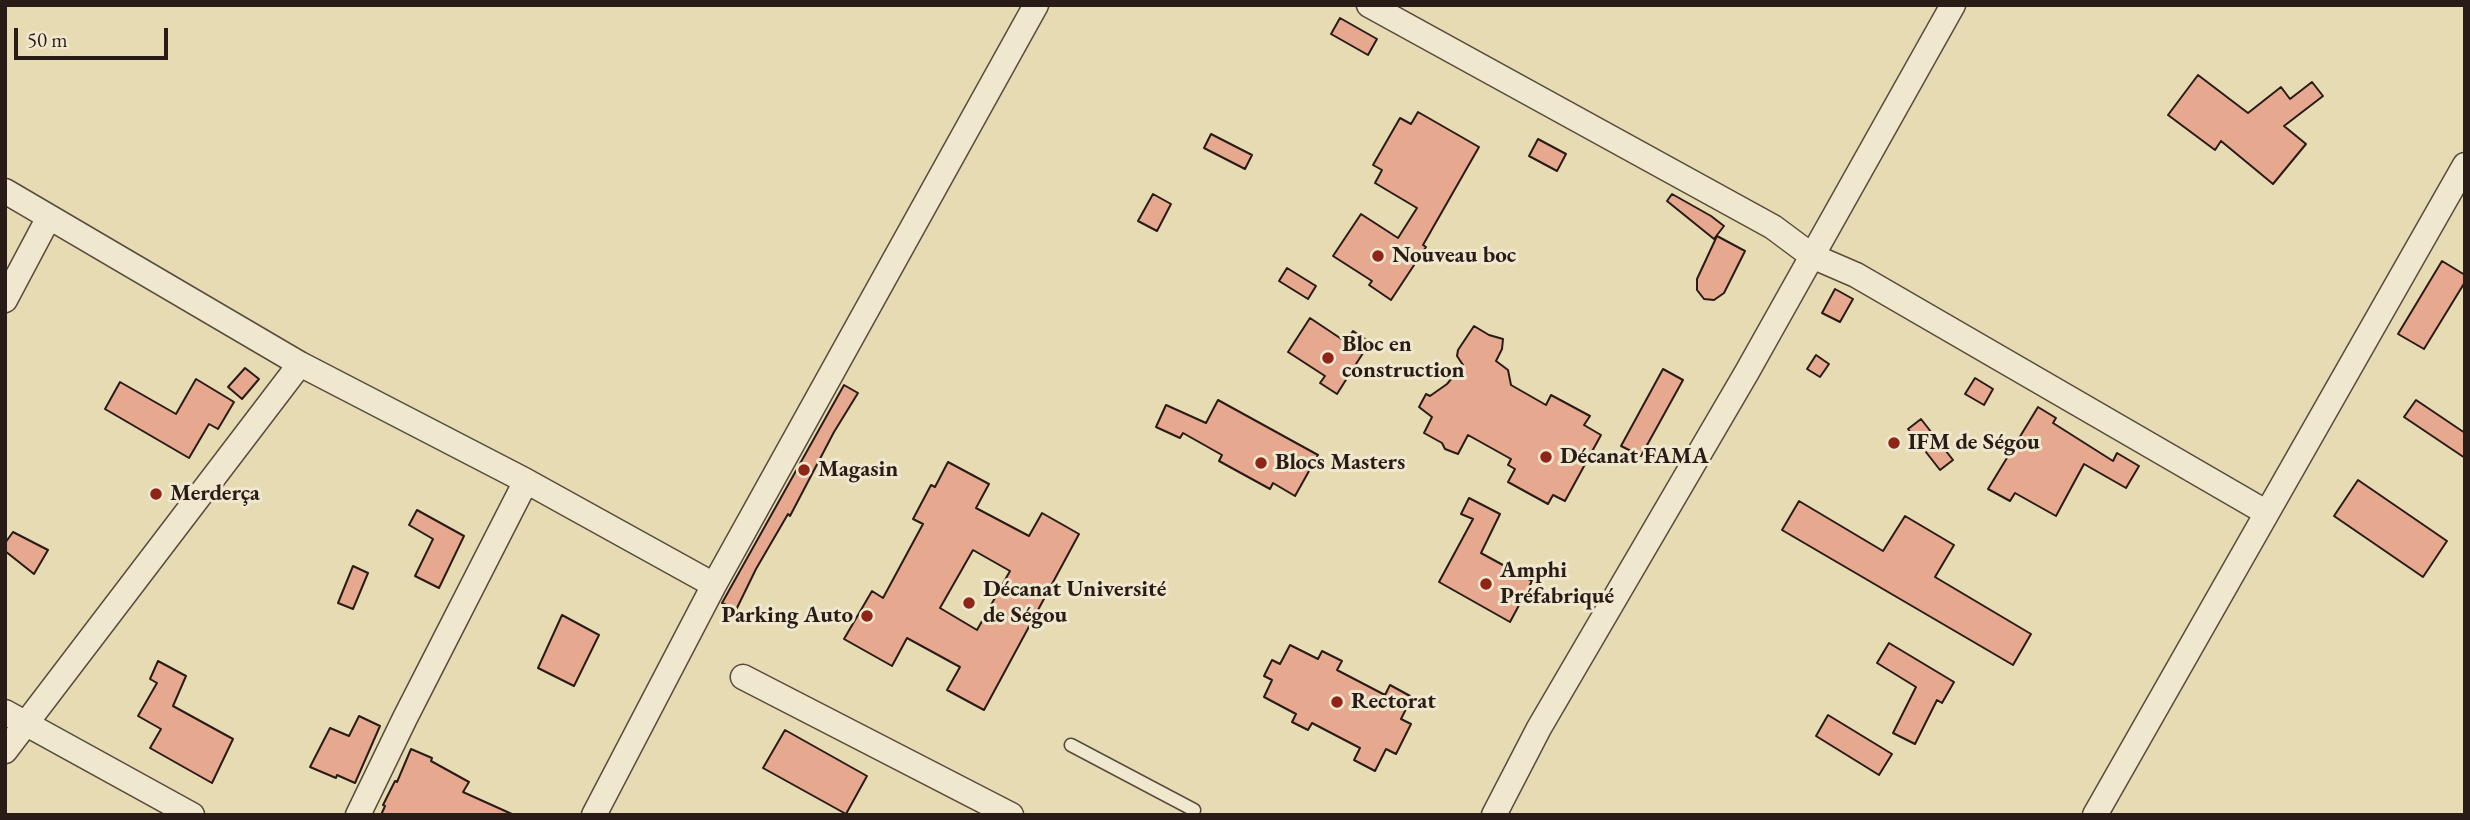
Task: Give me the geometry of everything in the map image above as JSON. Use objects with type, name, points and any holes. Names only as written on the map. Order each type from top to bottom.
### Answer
[{"type":"street","points":[[594,815],[714,585],[1036,5]]},
{"type":"street","points":[[1369,5],[1773,227],[1812,256],[1856,275],[2267,513]]},
{"type":"street","points":[[1494,815],[1539,728],[1812,256],[1952,5]]},
{"type":"street","points":[[2095,815],[2465,166]]},
{"type":"street","points":[[5,191],[300,364],[526,481],[714,585]]},
{"type":"street","points":[[5,300],[49,217]]},
{"type":"street","points":[[5,751],[300,364]]},
{"type":"street","points":[[358,815],[526,481]]},
{"type":"street","points":[[743,677],[1011,815]]},
{"type":"street","points":[[5,712],[192,815]]},
{"type":"lane","points":[[1071,745],[1194,810]]},
{"type":"building","points":[[1340,18],[1377,39],[1368,55],[1331,34]]},
{"type":"building","points":[[2198,75],[2248,113],[2281,87],[2290,99],[2312,82],[2323,96],[2284,126],[2306,144],[2273,184],[2221,141],[2215,150],[2168,115]]},
{"type":"building","points":[[1418,112],[1479,147],[1423,245],[1426,247],[1391,300],[1369,285],[1372,281],[1333,256],[1361,214],[1398,238],[1417,208],[1375,183],[1382,170],[1373,165],[1400,118],[1411,124]]},
{"type":"building","points":[[1211,134],[1252,155],[1245,169],[1204,148]]},
{"type":"building","points":[[1538,139],[1566,154],[1557,171],[1529,156]]},
{"type":"building","points":[[1153,194],[1171,204],[1157,231],[1138,221]]},
{"type":"building","points":[[1672,194],[1724,226],[1714,239],[1667,201]]},
{"type":"building","points":[[1717,236],[1745,251],[1724,293],[1714,300],[1704,299],[1697,290],[1697,279]]},
{"type":"building","points":[[2442,261],[2465,275],[2465,282],[2424,349],[2398,334]]},
{"type":"building","points":[[1287,268],[1316,286],[1308,299],[1279,281]]},
{"type":"building","points":[[1835,289],[1853,299],[1840,322],[1822,313]]},
{"type":"building","points":[[1310,318],[1346,342],[1353,331],[1370,342],[1337,394],[1320,383],[1325,376],[1288,352]]},
{"type":"building","points":[[1474,326],[1503,339],[1496,361],[1508,370],[1511,385],[1546,405],[1551,395],[1590,416],[1584,425],[1601,435],[1565,501],[1553,495],[1548,504],[1508,482],[1515,469],[1508,465],[1511,459],[1468,435],[1458,454],[1445,449],[1442,443],[1424,433],[1432,417],[1419,407],[1426,394],[1430,396],[1447,384],[1463,365],[1457,356],[1458,350]]},
{"type":"building","points":[[1816,355],[1829,364],[1820,377],[1807,369]]},
{"type":"building","points":[[245,368],[259,379],[242,399],[228,387]]},
{"type":"building","points":[[1663,369],[1683,380],[1641,456],[1621,446]]},
{"type":"building","points":[[1975,378],[1993,389],[1984,405],[1965,394]]},
{"type":"building","points":[[196,379],[234,402],[218,429],[209,424],[189,458],[105,409],[120,382],[176,414]]},
{"type":"building","points":[[844,385],[858,393],[834,432],[790,516],[788,514],[756,569],[736,610],[722,603]]},
{"type":"building","points":[[1218,400],[1318,455],[1295,496],[1273,483],[1270,489],[1219,461],[1222,455],[1183,433],[1180,438],[1156,427],[1166,405],[1206,423]]},
{"type":"building","points":[[2416,400],[2465,433],[2465,458],[2404,417]]},
{"type":"building","points":[[2038,407],[2056,418],[2053,423],[2113,461],[2117,453],[2139,466],[2126,488],[2084,464],[2056,516],[2015,493],[2010,501],[1988,489]]},
{"type":"building","points":[[1921,419],[1953,460],[1940,470],[1908,429]]},
{"type":"building","points":[[948,462],[989,484],[976,508],[1029,536],[1042,513],[1079,534],[984,710],[947,690],[960,667],[907,638],[892,666],[844,639],[872,591],[883,598],[923,524],[913,519],[931,485],[935,487]],"holes":[[[973,550],[1010,571],[977,630],[940,608]]]},
{"type":"building","points":[[2358,480],[2447,541],[2423,577],[2334,516]]},
{"type":"building","points":[[1469,498],[1500,514],[1481,553],[1532,581],[1510,622],[1439,582],[1473,519],[1461,514]]},
{"type":"building","points":[[1799,501],[1883,551],[1905,516],[1954,545],[1935,577],[2031,634],[2013,665],[1782,530]]},
{"type":"building","points":[[417,510],[464,536],[439,588],[415,576],[433,539],[409,525]]},
{"type":"building","points":[[13,532],[48,550],[34,574],[5,551],[5,543]]},
{"type":"building","points":[[353,566],[368,573],[353,609],[338,603]]},
{"type":"building","points":[[562,615],[599,635],[574,686],[538,668]]},
{"type":"building","points":[[1889,643],[1954,682],[1942,703],[1937,700],[1915,744],[1893,733],[1916,687],[1877,663]]},
{"type":"building","points":[[1290,645],[1318,659],[1322,651],[1342,661],[1337,670],[1385,695],[1390,685],[1412,697],[1401,719],[1411,724],[1396,754],[1386,749],[1375,771],[1354,760],[1360,748],[1312,723],[1308,730],[1292,722],[1296,714],[1264,697],[1272,680],[1264,676],[1272,660],[1280,664]]},
{"type":"building","points":[[158,661],[186,676],[173,706],[233,739],[212,783],[150,748],[161,729],[138,716],[157,683],[150,679]]},
{"type":"building","points":[[1828,715],[1892,754],[1879,775],[1816,736]]},
{"type":"building","points":[[359,716],[380,726],[355,783],[310,767],[330,728],[349,736]]},
{"type":"building","points":[[785,730],[867,776],[846,814],[763,768]]},
{"type":"building","points":[[411,749],[432,758],[431,761],[469,782],[463,792],[514,815],[381,815],[385,806],[383,805],[395,781],[397,782]]},
{"type":"place","name":"Nouveau boc","points":[[1378,256]]},
{"type":"place","name":"Bloc en construction","points":[[1328,358]]},
{"type":"place","name":"IFM de Ségou","points":[[1894,443]]},
{"type":"place","name":"Décanat FAMA","points":[[1546,457]]},
{"type":"place","name":"Blocs Masters","points":[[1261,463]]},
{"type":"place","name":"Magasin","points":[[804,470]]},
{"type":"place","name":"Merderça","points":[[156,494]]},
{"type":"place","name":"Amphi Préfabriqué","points":[[1486,584]]},
{"type":"place","name":"Décanat Université de Ségou","points":[[969,603]]},
{"type":"place","name":"Parking Auto","points":[[867,616]]},
{"type":"place","name":"Rectorat","points":[[1337,702]]}]
